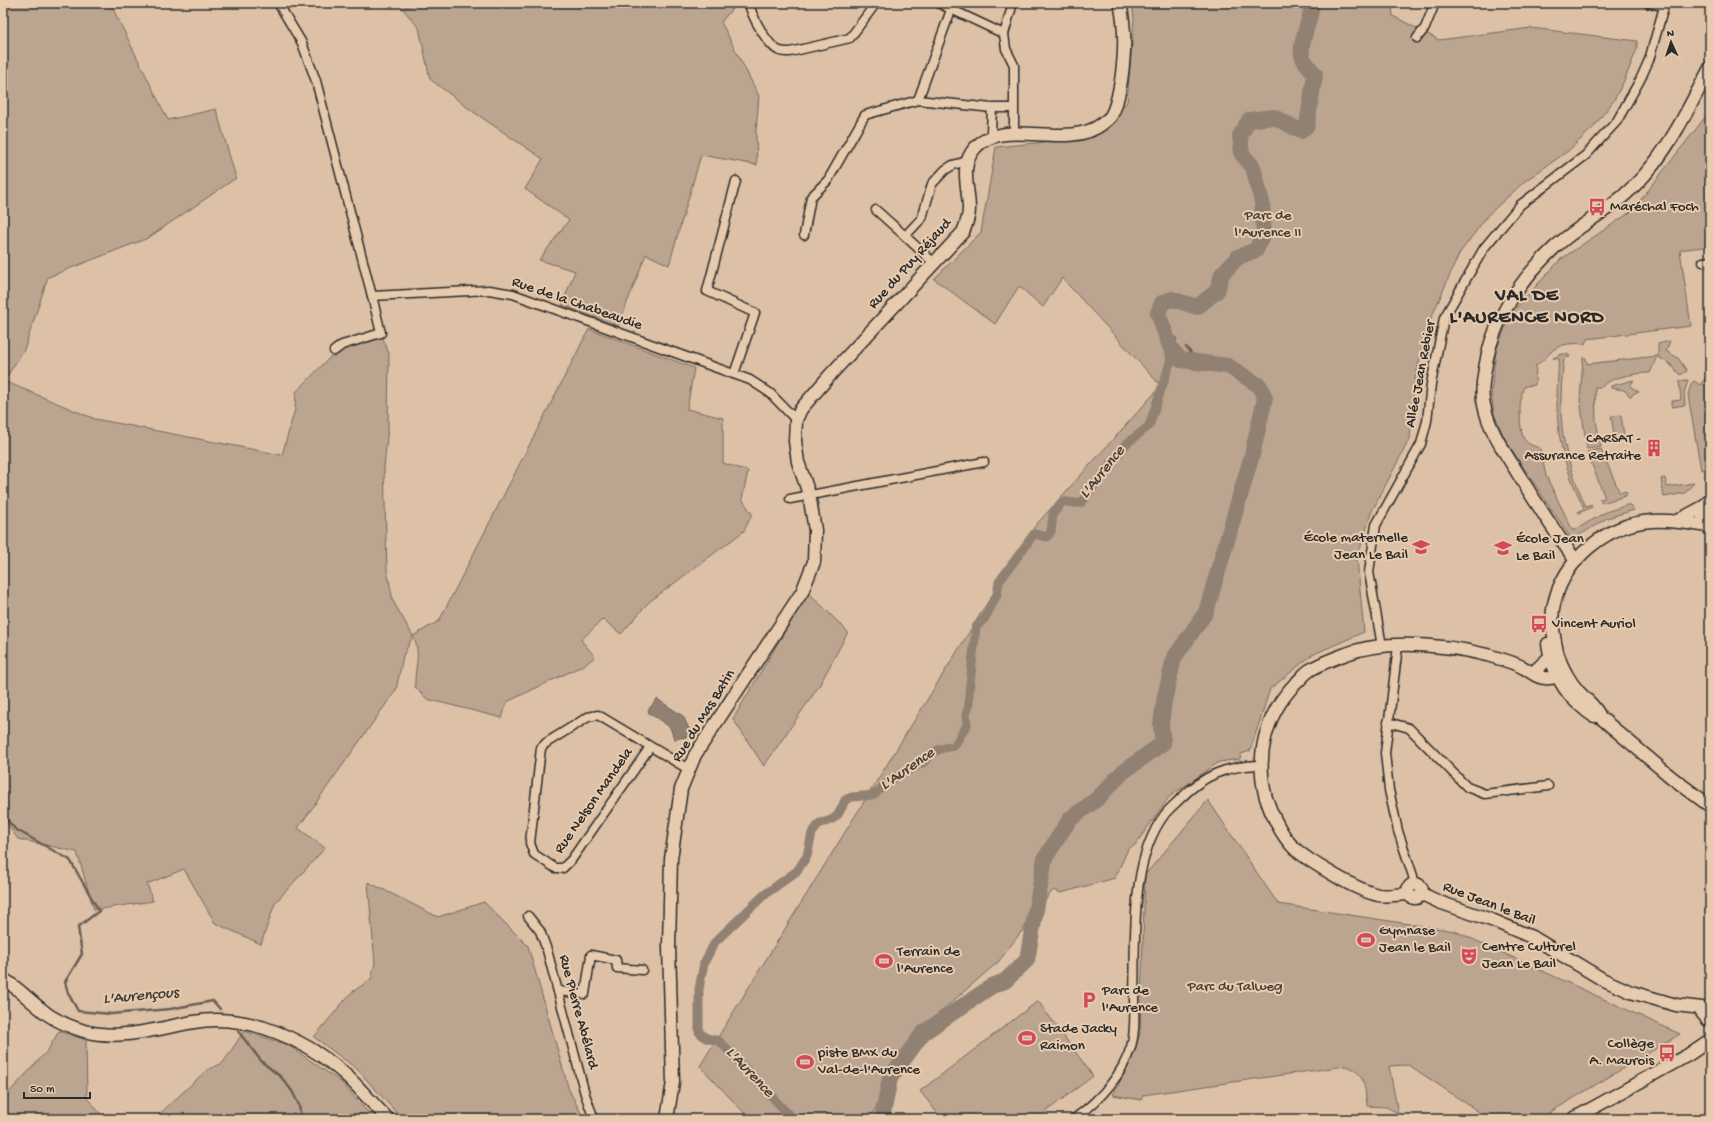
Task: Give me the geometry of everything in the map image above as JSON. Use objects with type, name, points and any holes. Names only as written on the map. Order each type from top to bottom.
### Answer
[{"type":"street","points":[[278,3],[302,43],[316,81],[381,332],[342,345],[334,351]]},
{"type":"street","points":[[749,3],[752,14],[770,44],[780,51],[790,52],[850,38],[876,3]]},
{"type":"street","points":[[938,3],[1004,34]]},
{"type":"street","points":[[1013,3],[1004,34],[1006,49],[1014,65],[1014,134]]},
{"type":"street","points":[[905,236],[922,218],[932,184],[945,170],[953,165],[967,161],[974,148],[983,141],[992,137],[1014,134],[1065,135],[1093,130],[1110,117],[1119,92],[1125,52],[1123,15],[1120,3]]},
{"type":"street","points":[[1417,38],[1425,28],[1435,3]]},
{"type":"street","points":[[1648,3],[1664,4]]},
{"type":"street","name":"Allée Jean Rebier","points":[[1382,646],[1369,572],[1376,525],[1420,444],[1427,421],[1431,384],[1444,318],[1484,248],[1520,205],[1586,155],[1617,121],[1640,80],[1649,60],[1664,4]]},
{"type":"street","points":[[918,100],[951,10]]},
{"type":"street","points":[[1576,560],[1546,518],[1505,452],[1488,420],[1483,404],[1482,386],[1486,359],[1504,310],[1521,284],[1554,247],[1621,198],[1653,164],[1675,132],[1710,68]]},
{"type":"street","points":[[804,234],[811,197],[828,180],[865,115],[918,100],[992,108],[1013,108]]},
{"type":"street","points":[[992,108],[992,137]]},
{"type":"street","name":"Rue du Puy Réjaud","points":[[796,420],[801,409],[830,374],[960,236],[968,220],[969,209],[965,166],[967,161]]},
{"type":"street","points":[[734,374],[755,313],[706,291],[736,181]]},
{"type":"street","points":[[876,210],[935,264]]},
{"type":"street","name":"Rue de la Chabeaudie","points":[[372,296],[489,290],[512,294],[750,380],[770,393],[796,420]]},
{"type":"street","name":"Rue du Mas Batin","points":[[667,1119],[673,1082],[669,947],[671,859],[681,789],[688,769],[696,755],[802,592],[814,562],[815,530],[809,494],[798,462],[795,441],[796,420]]},
{"type":"street","points":[[790,499],[809,494],[860,486],[984,462]]},
{"type":"street","points":[[1677,521],[1707,504]]},
{"type":"street","points":[[1707,504],[1702,517],[1708,527]]},
{"type":"street","points":[[1708,527],[1677,521],[1651,521],[1626,527],[1602,538],[1576,560],[1568,571],[1554,604],[1552,626],[1549,630],[1550,657],[1560,672],[1572,699],[1592,716],[1600,717],[1671,777],[1710,806]]},
{"type":"street","points":[[1552,626],[1554,630],[1560,672]]},
{"type":"street","points":[[1398,646],[1385,753],[1389,790],[1398,831],[1413,876],[1411,889],[1379,895],[1344,881],[1293,847],[1271,814],[1263,785],[1260,765],[1265,736],[1272,714],[1288,691],[1310,670],[1347,653],[1382,646],[1398,646],[1449,647],[1470,650],[1509,661],[1530,669],[1534,676],[1545,678],[1560,672]]},
{"type":"street","points":[[1530,669],[1550,657]]},
{"type":"street","name":"Rue Nelson Mandela","points":[[650,747],[572,859],[563,868],[555,868],[534,854],[530,843],[538,755],[540,748],[588,717],[598,715],[688,769]]},
{"type":"street","points":[[1388,722],[1408,728],[1467,787],[1485,794],[1548,786]]},
{"type":"street","points":[[1074,1119],[1101,1097],[1116,1078],[1131,1045],[1135,1021],[1137,888],[1150,840],[1165,814],[1195,784],[1229,768],[1260,765]]},
{"type":"street","name":"Rue Jean le Bail","points":[[1411,889],[1415,898],[1422,894],[1439,902],[1508,926],[1534,938],[1602,979],[1631,992],[1676,1005],[1698,1008],[1709,1020]]},
{"type":"street","name":"Rue Pierre Abélard","points":[[528,916],[540,931],[547,950],[585,1094],[594,1119]]},
{"type":"street","points":[[558,991],[585,994],[591,955],[616,960],[617,968],[642,970]]},
{"type":"street","points":[[3,979],[23,993],[53,1019],[85,1031],[104,1034],[124,1034],[144,1032],[196,1021],[237,1020],[274,1030],[315,1052],[350,1078],[388,1119]]},
{"type":"street","points":[[1573,1119],[1688,1055],[1708,1041],[1709,1020]]},
{"type":"green space","points":[[3,3],[110,3],[168,120],[216,109],[236,178],[148,238],[48,277],[24,350],[4,381],[95,419],[282,455],[295,409],[296,392],[342,345],[381,333],[389,354],[388,427],[384,468],[387,570],[393,601],[413,636],[403,656],[396,690],[298,828],[325,848],[275,903],[261,944],[215,923],[184,869],[147,884],[153,901],[94,910],[77,852],[18,839],[3,818]]},
{"type":"green space","points":[[416,3],[737,3],[721,22],[759,96],[756,131],[757,165],[701,155],[669,265],[646,254],[618,326],[562,305],[575,271],[539,260],[569,220],[525,189],[543,159],[472,111],[430,79],[419,28],[402,8]]},
{"type":"green space","name":"Parc de l'Aurence II","points":[[1132,3],[1392,3],[1393,16],[1439,40],[1531,28],[1637,41],[1637,49],[1625,79],[1614,100],[1593,128],[1568,151],[1525,181],[1488,215],[1459,254],[1429,323],[1415,379],[1410,438],[1371,513],[1357,559],[1364,632],[1312,655],[1270,689],[1250,751],[1241,754],[1240,759],[1219,762],[1169,797],[1135,845],[1128,849],[1115,878],[1061,893],[1053,890],[999,961],[913,1036],[870,1119],[750,1119],[700,1066],[1035,526],[1161,386],[1062,278],[1043,307],[1019,286],[995,324],[934,279],[981,232],[996,147],[1095,137],[1127,102],[1134,19]]},
{"type":"green space","points":[[1710,111],[1710,246],[1680,250],[1691,326],[1587,339],[1585,344],[1563,345],[1558,347],[1536,365],[1535,385],[1525,386],[1521,396],[1520,412],[1522,435],[1527,443],[1540,448],[1546,476],[1573,531],[1606,512],[1627,505],[1630,505],[1634,510],[1607,518],[1575,538],[1571,538],[1505,440],[1494,414],[1491,394],[1496,351],[1511,313],[1561,259],[1632,211]]},
{"type":"green space","points":[[589,329],[694,368],[687,409],[723,418],[723,463],[748,471],[742,499],[752,514],[744,531],[649,602],[621,634],[603,619],[581,640],[595,657],[584,665],[507,702],[502,718],[427,699],[415,687],[417,649],[413,636],[439,621]]},
{"type":"green space","points":[[1670,341],[1666,351],[1678,358],[1687,371],[1680,375],[1670,364],[1658,357],[1658,344]]},
{"type":"green space","points":[[1562,354],[1568,354],[1570,357],[1564,358],[1561,400],[1561,418],[1566,451],[1586,507],[1591,505],[1592,507],[1579,513],[1578,512],[1584,508],[1568,470],[1563,453],[1558,419],[1557,401],[1559,359],[1553,358]]},
{"type":"green space","points":[[1657,356],[1650,373],[1624,376],[1611,381],[1602,387],[1595,387],[1596,421],[1601,447],[1587,449],[1580,400],[1583,358],[1586,358],[1587,364]]},
{"type":"green space","points":[[1710,364],[1710,372],[1706,367]]},
{"type":"green space","points":[[1710,372],[1710,376],[1706,379],[1704,385],[1709,387],[1706,420],[1708,468],[1701,470],[1688,395],[1691,384],[1694,381],[1700,385]]},
{"type":"green space","points":[[1634,380],[1630,386],[1639,392],[1634,393],[1631,397],[1624,390],[1611,388],[1611,386]]},
{"type":"green space","points":[[1688,380],[1684,393],[1685,405],[1672,407],[1672,401],[1681,400],[1679,381]]},
{"type":"green space","points":[[1621,415],[1624,436],[1617,437],[1614,434],[1611,416]]},
{"type":"green space","points":[[1601,449],[1620,493],[1625,491],[1627,494],[1625,496],[1602,503],[1599,499],[1605,498],[1587,452]]},
{"type":"green space","points":[[1665,478],[1667,487],[1694,483],[1685,493],[1664,497],[1661,479]]},
{"type":"green space","points":[[808,592],[848,632],[819,686],[764,766],[733,719]]},
{"type":"green space","name":"Parc du Talweg","points":[[1208,800],[1278,904],[1455,931],[1680,1034],[1539,1119],[1486,1119],[1476,1110],[1409,1065],[1389,1066],[1398,1113],[1386,1107],[1367,1106],[1363,1081],[1357,1071],[1345,1066],[1143,1095],[1141,1100],[1113,1095],[1129,1064],[1140,1034],[1145,875]]},
{"type":"green space","points":[[368,882],[438,917],[484,902],[528,946],[569,1090],[584,1119],[402,1119],[357,1069],[314,1037],[351,993],[371,979],[375,963]]},
{"type":"green space","name":"Stade Jacky Raimon","points":[[1038,1001],[1093,1076],[1036,1119],[942,1119],[920,1091]]},
{"type":"green space","points":[[59,1031],[86,1040],[87,1098],[105,1119],[3,1119],[3,1099],[48,1050]]},
{"type":"green space","points":[[244,1031],[288,1045],[341,1082],[374,1119],[154,1119],[207,1070],[223,1063]]},
{"type":"shaded area","points":[[657,699],[683,716],[690,731],[686,737],[674,739],[670,727],[649,713],[648,710]]},
{"type":"waterway","name":"L'Aurence","points":[[882,1119],[890,1078],[923,1033],[992,986],[1005,981],[1027,960],[1045,858],[1070,819],[1097,799],[1123,772],[1163,743],[1161,725],[1164,701],[1174,658],[1206,612],[1252,455],[1265,398],[1260,386],[1228,366],[1181,360],[1171,349],[1158,313],[1162,303],[1172,299],[1197,307],[1217,291],[1222,274],[1238,257],[1256,250],[1264,233],[1262,202],[1253,167],[1242,154],[1240,136],[1249,120],[1274,117],[1301,131],[1307,125],[1315,74],[1303,58],[1302,46],[1312,3]]},
{"type":"waterway","points":[[1167,335],[1176,339]]},
{"type":"waterway","points":[[1186,347],[1198,362]]},
{"type":"waterway","name":"L'Aurence","points":[[793,1119],[719,1041],[706,1038],[699,1032],[699,989],[704,963],[715,942],[764,895],[797,871],[807,856],[812,833],[820,823],[837,816],[845,800],[852,797],[874,795],[889,781],[924,762],[933,753],[941,749],[954,746],[967,725],[966,715],[969,705],[976,627],[985,618],[997,595],[999,582],[1034,534],[1047,537],[1051,532],[1053,514],[1062,502],[1081,503],[1126,444],[1149,426],[1170,363],[1171,349]]},
{"type":"waterway","name":"L'Aurençous","points":[[3,815],[15,829],[70,860],[99,911],[78,927],[82,954],[65,982],[68,993],[78,1011],[111,1014],[170,1009],[213,1001],[220,1009]]},
{"type":"waterway","name":"L'Aurençous","points":[[238,1031],[262,1062],[281,1077],[292,1091],[299,1105],[301,1119]]},
{"type":"place","name":"Maréchal Foch","points":[[1597,207]]},
{"type":"place","name":"CARSAT - Assurance Retraite","points":[[1654,448]]},
{"type":"place","name":"École maternelle Jean Le Bail","points":[[1421,547]]},
{"type":"place","name":"École Jean Le Bail","points":[[1503,548]]},
{"type":"place","name":"Vincent Auriol","points":[[1539,624]]},
{"type":"place","name":"Gymnase Jean le Bail","points":[[1366,940]]},
{"type":"place","name":"Centre Culturel Jean Le Bail","points":[[1469,956]]},
{"type":"place","name":"Terrain de l'Aurence","points":[[884,961]]},
{"type":"place","name":"Parc de l'Aurence","points":[[1089,1000]]},
{"type":"place","name":"Stade Jacky Raimon","points":[[1027,1038]]},
{"type":"place","name":"Collège A. Maurois","points":[[1667,1053]]},
{"type":"place","name":"piste BMX du Val-de-l'Aurence","points":[[805,1062]]},
{"type":"district","name":"VAL DE L'AURENCE NORD","points":[[1527,307]]}]
